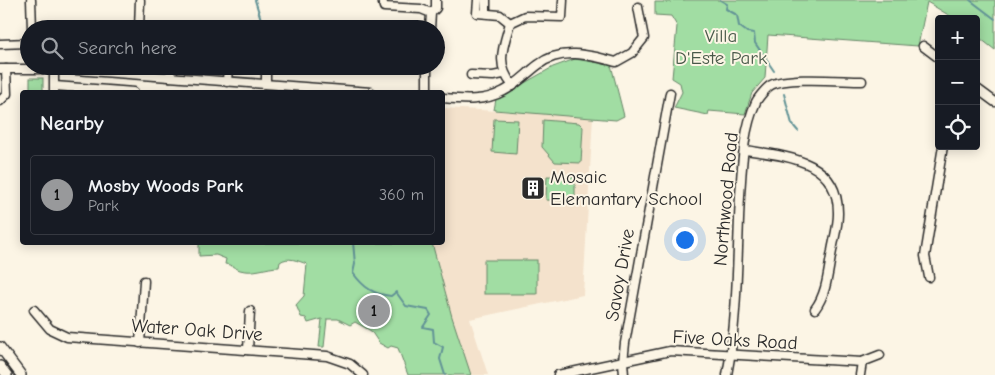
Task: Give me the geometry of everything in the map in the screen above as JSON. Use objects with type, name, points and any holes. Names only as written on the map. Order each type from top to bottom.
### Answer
[{"type":"main road","points":[[0,347],[21,375]]},
{"type":"main road","points":[[0,366],[7,375]]},
{"type":"street","points":[[31,0],[32,20]]},
{"type":"street","points":[[139,20],[140,0]]},
{"type":"street","points":[[382,0],[384,7],[421,9],[431,12]]},
{"type":"street","points":[[420,0],[421,9]]},
{"type":"street","points":[[431,20],[431,12],[436,8],[436,0]]},
{"type":"street","points":[[478,0],[477,13],[500,15],[510,23]]},
{"type":"street","points":[[486,0],[486,13]]},
{"type":"street","points":[[510,23],[525,16],[562,17],[563,0]]},
{"type":"street","points":[[445,98],[479,99],[495,95],[513,86],[540,63],[559,55],[584,54],[616,62],[632,53],[644,38],[638,7]]},
{"type":"street","points":[[510,23],[502,58],[503,74],[513,86]]},
{"type":"street","points":[[0,44],[20,43]]},
{"type":"street","points":[[923,46],[935,55]]},
{"type":"street","points":[[0,101],[7,94],[3,69],[20,69]]},
{"type":"street","points":[[471,75],[494,76],[503,74]]},
{"type":"street","points":[[54,75],[55,90]]},
{"type":"street","points":[[160,75],[266,84],[311,90]]},
{"type":"street","points":[[227,75],[227,82]]},
{"type":"street","points":[[266,75],[266,84]]},
{"type":"street","points":[[427,75],[427,90]]},
{"type":"street","name":"Northwood Road","points":[[727,375],[745,150],[756,101],[770,85],[797,80],[862,81]]},
{"type":"street","points":[[256,90],[257,84]]},
{"type":"street","points":[[980,91],[995,102]]},
{"type":"street","name":"Savoy Drive","points":[[624,375],[623,362],[670,93]]},
{"type":"street","points":[[745,150],[805,161],[822,174],[834,191],[838,207],[838,222],[824,296],[815,309]]},
{"type":"street","points":[[929,277],[925,256],[942,150]]},
{"type":"street","points":[[140,342],[144,281]]},
{"type":"street","name":"Water Oak Drive","points":[[34,310],[47,327],[62,336],[332,357],[350,364],[362,375]]},
{"type":"street","points":[[248,350],[250,311]]},
{"type":"street","name":"Five Oaks Road","points":[[558,375],[670,350],[862,362],[880,355]]},
{"type":"street","points":[[860,375],[862,362]]},
{"type":"shaded area","points":[[445,108],[593,116],[583,295],[470,319],[488,375],[467,375],[433,245],[445,245]]},
{"type":"green space","name":"Villa D'Este Park","points":[[672,0],[995,0],[995,50],[980,38],[980,15],[948,15],[927,2],[918,46],[768,35],[765,78],[752,93],[745,114],[709,111],[708,115],[674,108],[682,92],[680,83],[672,78],[677,26],[671,16],[655,15],[655,2],[671,2]]},
{"type":"green space","points":[[575,59],[611,65],[624,116],[616,120],[494,110],[496,99],[553,67]]},
{"type":"green space","points":[[30,78],[43,78],[43,90],[30,90]]},
{"type":"green space","points":[[494,119],[518,120],[516,154],[492,152]]},
{"type":"green space","points":[[543,120],[579,123],[583,127],[581,163],[555,162],[542,147]]},
{"type":"green space","points":[[547,176],[575,177],[575,201],[546,200]]},
{"type":"green space","points":[[199,245],[433,245],[452,317],[471,375],[408,375],[398,348],[391,346],[388,348],[379,343],[371,331],[355,322],[350,325],[338,319],[327,319],[324,347],[319,347],[322,319],[308,323],[306,318],[301,317],[296,305],[304,296],[307,264],[286,259],[280,262],[279,267],[245,271],[225,264],[226,259],[216,255],[199,256]]},
{"type":"green space","points":[[484,260],[537,260],[537,294],[484,294]]},
{"type":"waterway","points":[[255,0],[261,20]]},
{"type":"waterway","points":[[720,0],[727,4],[726,9],[737,15],[739,26],[747,32],[754,33],[755,43],[774,71]]},
{"type":"waterway","points":[[970,0],[995,19]]},
{"type":"waterway","points":[[784,94],[792,124],[798,131]]},
{"type":"waterway","points":[[353,245],[355,264],[353,273],[361,283],[374,292],[385,295],[391,296],[396,292],[406,306],[428,310],[431,315],[423,327],[433,329],[434,342],[443,347],[440,359],[445,375]]},
{"type":"place","name":"Mosaic Elemantary School","points":[[533,188]]},
{"type":"place","name":"Mosby Woods Park","points":[[374,311]]}]
